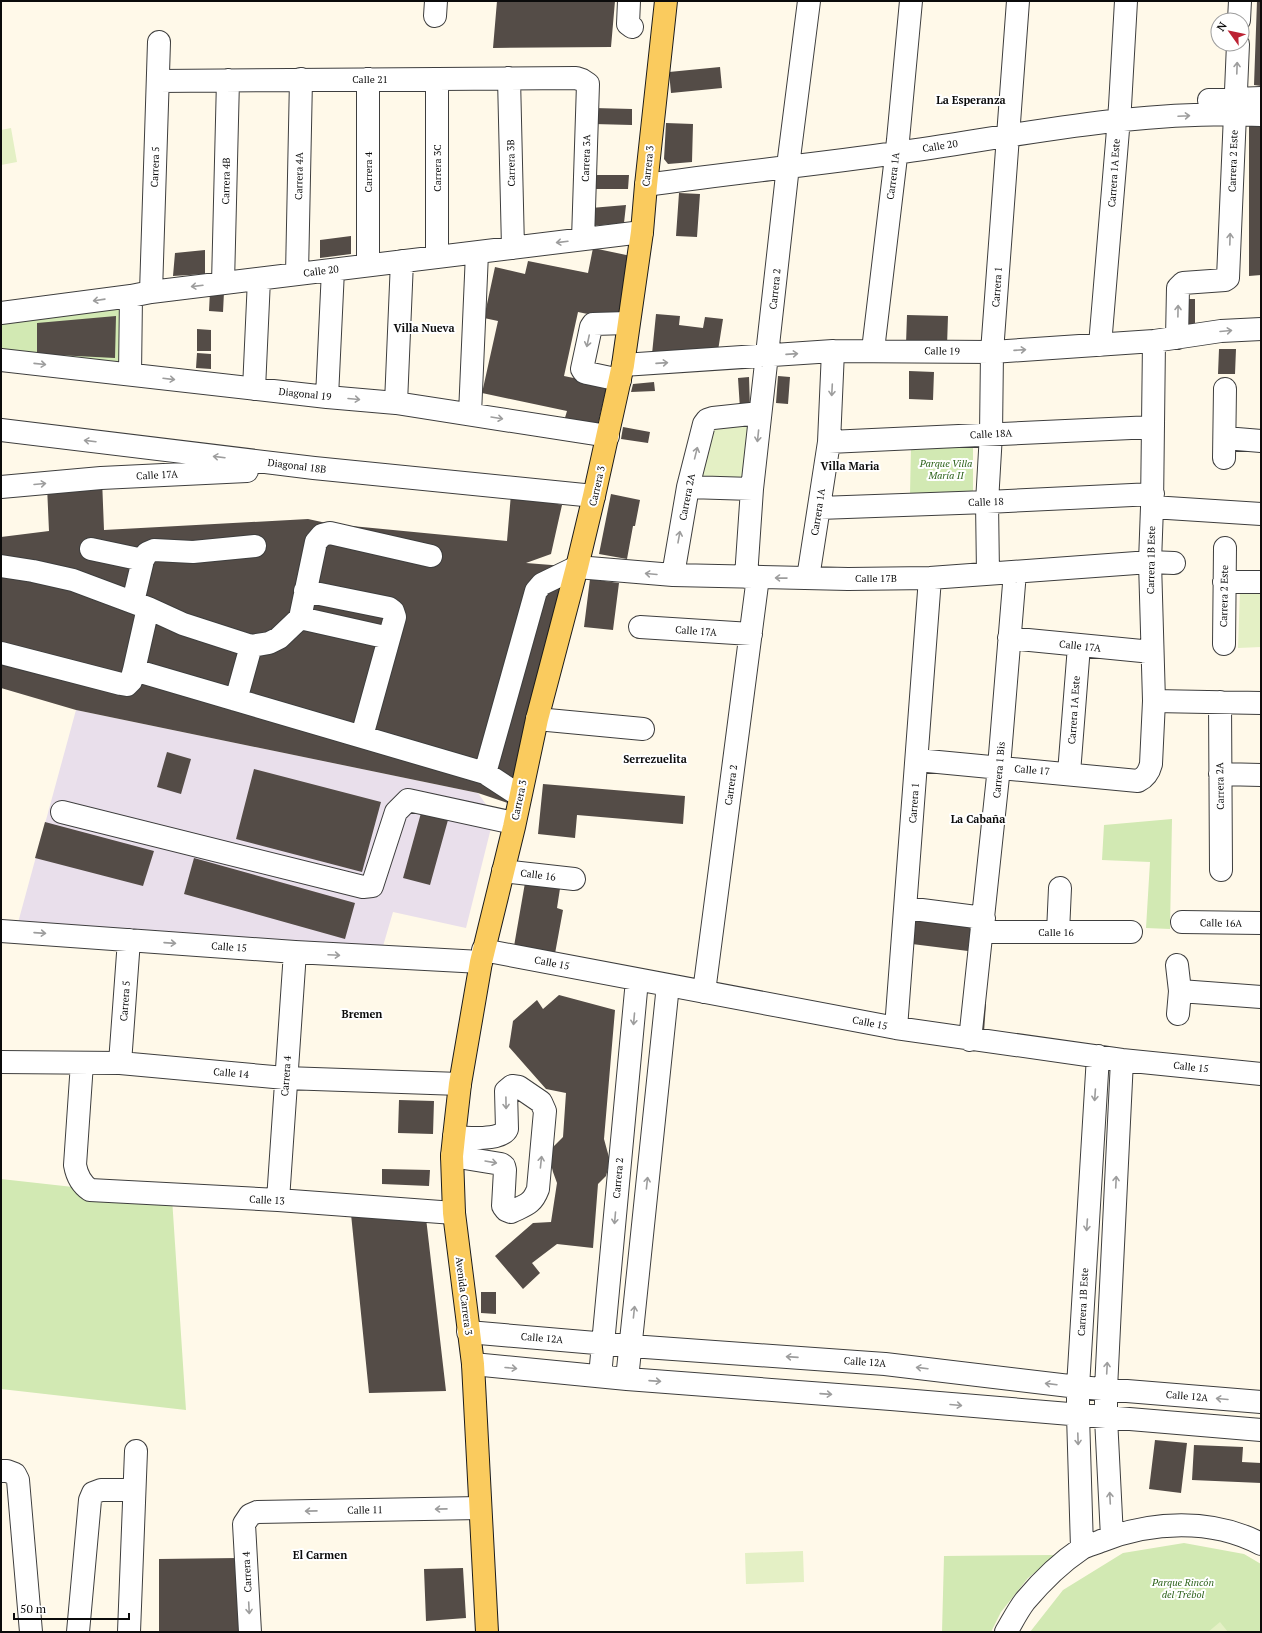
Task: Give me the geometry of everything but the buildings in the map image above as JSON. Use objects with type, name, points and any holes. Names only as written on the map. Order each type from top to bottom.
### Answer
[{"type":"main road","name":"Carrera 3","points":[[482,956],[503,871],[537,719],[577,567],[622,373],[642,232],[646,178],[666,1]]},
{"type":"main road","name":"Avenida Carrera 3","points":[[482,956],[460,1084],[453,1147],[454,1213],[472,1364],[487,1632]]},
{"type":"street","points":[[629,1],[628,24],[632,27]]},
{"type":"street","name":"Carrera 2","points":[[704,992],[751,634],[752,489],[789,160],[809,1]]},
{"type":"street","name":"Carrera 1A","points":[[873,350],[897,146],[911,1]]},
{"type":"street","name":"Carrera 1","points":[[988,573],[987,502],[991,434],[992,352],[1018,1]]},
{"type":"street","name":"Carrera 1A Este","points":[[1100,345],[1119,113],[1126,1]]},
{"type":"street","points":[[1239,12],[1240,1]]},
{"type":"street","name":"Carrera 5","points":[[130,374],[141,294],[158,81],[159,42]]},
{"type":"street","name":"Carrera 2 Este","points":[[1177,338],[1178,288],[1180,285],[1183,283],[1225,280],[1228,278],[1238,52]]},
{"type":"street","name":"Calle 21","points":[[158,81],[509,78],[576,78],[582,80]]},
{"type":"street","name":"Carrera 3B","points":[[509,78],[513,248]]},
{"type":"street","name":"Carrera 4A","points":[[297,274],[301,79]]},
{"type":"street","name":"Carrera 4","points":[[368,79],[368,265]]},
{"type":"street","name":"Carrera 3C","points":[[437,79],[437,257]]},
{"type":"street","name":"Carrera 4B","points":[[224,283],[228,80]]},
{"type":"street","name":"Carrera 3A","points":[[582,80],[588,84],[583,239]]},
{"type":"street","points":[[1236,105],[1261,98]]},
{"type":"street","points":[[1236,105],[1261,115]]},
{"type":"street","name":"Calle 20","points":[[646,178],[897,146],[1009,128],[1119,113],[1236,105]]},
{"type":"street","name":"Calle 20","points":[[1,313],[224,283],[642,232]]},
{"type":"street","points":[[470,414],[477,253]]},
{"type":"street","points":[[396,403],[402,261]]},
{"type":"street","points":[[327,397],[333,270]]},
{"type":"street","points":[[254,389],[259,279]]},
{"type":"street","name":"Calle 19","points":[[628,323],[593,324],[591,327],[582,369],[584,372],[622,373],[768,356],[833,351],[873,350],[992,352],[1154,341],[1221,331],[1261,329]]},
{"type":"street","name":"Carrera 1B Este","points":[[1145,778],[1151,764],[1154,701],[1150,562],[1153,500],[1154,341]]},
{"type":"street","name":"Carrera 1A","points":[[808,578],[829,442],[833,351]]},
{"type":"street","name":"Diagonal 19","points":[[1,360],[327,397],[396,403],[608,436]]},
{"type":"street","points":[[1225,389],[1225,448],[1261,441]]},
{"type":"street","name":"Carrera 2A","points":[[673,575],[688,487],[704,424],[707,420],[713,418],[760,413]]},
{"type":"street","name":"Calle 18A","points":[[829,442],[1153,427]]},
{"type":"street","name":"Diagonal 18B","points":[[1,430],[314,468],[594,496]]},
{"type":"street","name":"Calle 17A","points":[[1,487],[102,478],[314,468]]},
{"type":"street","points":[[688,487],[752,489]]},
{"type":"street","name":"Calle 18","points":[[819,508],[987,502],[1153,500],[1261,514]]},
{"type":"street","points":[[1,566],[33,570],[73,580],[141,605],[183,624],[250,646],[269,643],[279,638],[300,618],[316,542],[322,535],[330,533],[431,556]]},
{"type":"street","points":[[1,653],[127,685],[131,681],[134,670],[141,605],[143,560],[147,553],[154,550],[193,552],[255,546]]},
{"type":"street","name":"Carrera 2 Este","points":[[1224,644],[1225,548]]},
{"type":"street","points":[[91,549],[143,560]]},
{"type":"street","name":"Calle 17B","points":[[577,567],[673,575],[808,578],[848,585],[988,573],[1150,562],[1174,562]]},
{"type":"street","points":[[485,773],[536,591],[542,584],[577,567]]},
{"type":"street","name":"Carrera 1 Bis","points":[[970,1040],[1000,767],[1015,572]]},
{"type":"street","name":"Carrera 1","points":[[896,1028],[930,578]]},
{"type":"street","points":[[1224,582],[1261,582]]},
{"type":"street","points":[[305,591],[389,608],[394,611],[395,617],[362,736]]},
{"type":"street","points":[[300,618],[389,638]]},
{"type":"street","name":"Calle 17A","points":[[640,627],[751,634]]},
{"type":"street","name":"Calle 17A","points":[[1010,638],[1152,652]]},
{"type":"street","points":[[236,700],[250,646]]},
{"type":"street","name":"Carrera 1A Este","points":[[1069,773],[1079,646]]},
{"type":"street","points":[[134,670],[485,773],[520,796]]},
{"type":"street","points":[[1154,701],[1261,703]]},
{"type":"street","name":"Carrera 2A","points":[[1220,702],[1221,870]]},
{"type":"street","points":[[537,719],[643,729]]},
{"type":"street","name":"Calle 17","points":[[917,760],[1069,773],[1138,781],[1145,778]]},
{"type":"street","points":[[1220,774],[1261,775]]},
{"type":"street","points":[[62,812],[364,887],[372,886],[396,812],[408,800],[514,823]]},
{"type":"street","name":"Calle 16","points":[[503,871],[574,879]]},
{"type":"street","points":[[1058,932],[1060,888]]},
{"type":"street","name":"Calle 16","points":[[906,908],[983,925],[1058,932],[1131,932]]},
{"type":"street","name":"Calle 16A","points":[[1182,922],[1261,923]]},
{"type":"street","name":"Calle 15","points":[[1,931],[295,952],[482,956],[704,992],[817,1005],[896,1028],[970,1040],[1122,1060],[1261,1074]]},
{"type":"street","name":"Carrera 5","points":[[120,1063],[129,940]]},
{"type":"street","name":"Carrera 4","points":[[278,1200],[295,952]]},
{"type":"street","points":[[1177,966],[1180,991],[1178,1014]]},
{"type":"street","name":"Carrera 2","points":[[600,1376],[637,980]]},
{"type":"street","points":[[627,1379],[655,1162],[668,985]]},
{"type":"street","points":[[1180,991],[1261,997]]},
{"type":"street","name":"Carrera 1B Este","points":[[1082,1548],[1078,1387],[1098,1056]]},
{"type":"street","points":[[1112,1537],[1106,1389],[1122,1060]]},
{"type":"street","name":"Calle 14","points":[[1,1062],[120,1063],[286,1078],[460,1084]]},
{"type":"street","name":"Calle 13","points":[[82,1063],[75,1165],[76,1172],[83,1185],[90,1190],[278,1200],[454,1213]]},
{"type":"street","points":[[512,1086],[519,1087],[541,1102],[545,1111],[538,1189],[534,1199],[528,1204],[511,1212],[506,1210],[503,1206],[504,1166],[453,1147],[469,1138],[501,1136],[505,1133],[507,1129],[506,1091],[512,1086]]},
{"type":"street","name":"Calle 12A","points":[[468,1332],[603,1344],[885,1364],[1078,1387],[1261,1402]]},
{"type":"street","points":[[472,1364],[627,1379],[1261,1430]]},
{"type":"street","points":[[129,1632],[136,1451]]},
{"type":"street","points":[[1,1471],[7,1471],[15,1474],[18,1480],[31,1632]]},
{"type":"street","points":[[78,1632],[90,1500],[94,1493],[101,1490],[134,1490]]},
{"type":"street","name":"Calle 11","points":[[250,1515],[257,1512],[480,1508]]},
{"type":"street","name":"Carrera 4","points":[[250,1515],[244,1524],[250,1632]]},
{"type":"street","points":[[1006,1632],[1024,1602],[1052,1572],[1082,1548],[1112,1537],[1156,1526],[1202,1526],[1247,1536],[1261,1544]]},
{"type":"shaded area","points":[[76,710],[478,793],[494,816],[466,928],[393,912],[381,953],[16,930]]},
{"type":"green space","points":[[11,128],[17,162],[1,165],[1,130]]},
{"type":"green space","points":[[123,308],[122,365],[1,352],[1,324]]},
{"type":"green space","points":[[749,420],[743,480],[699,478],[713,425]]},
{"type":"green space","name":"Parque Villa María II","points":[[973,442],[973,491],[910,494],[911,447]]},
{"type":"green space","points":[[1240,590],[1261,591],[1261,647],[1238,648]]},
{"type":"green space","points":[[1172,819],[1170,929],[1146,928],[1150,862],[1102,860],[1104,825]]},
{"type":"green space","points":[[1,1179],[172,1198],[186,1410],[1,1389]]},
{"type":"green space","name":"Parque Rincón del Trébol","points":[[1184,1543],[1244,1554],[1261,1564],[1261,1632],[1030,1632],[1063,1590],[1123,1553]]},
{"type":"green space","points":[[803,1551],[804,1582],[746,1584],[745,1553]]},
{"type":"green space","points":[[1057,1555],[1028,1578],[1001,1612],[991,1632],[942,1632],[944,1556]]},
{"type":"green space","points":[[1220,1622],[1228,1632],[1208,1632]]},
{"type":"district","name":"La Esperanza","points":[[971,100]]},
{"type":"district","name":"Villa Nueva","points":[[424,328]]},
{"type":"district","name":"Villa Maria","points":[[850,466]]},
{"type":"district","name":"Serrezuelita","points":[[655,759]]},
{"type":"district","name":"La Cabaña","points":[[978,819]]},
{"type":"district","name":"Bremen","points":[[362,1014]]},
{"type":"district","name":"El Carmen","points":[[320,1555]]}]
